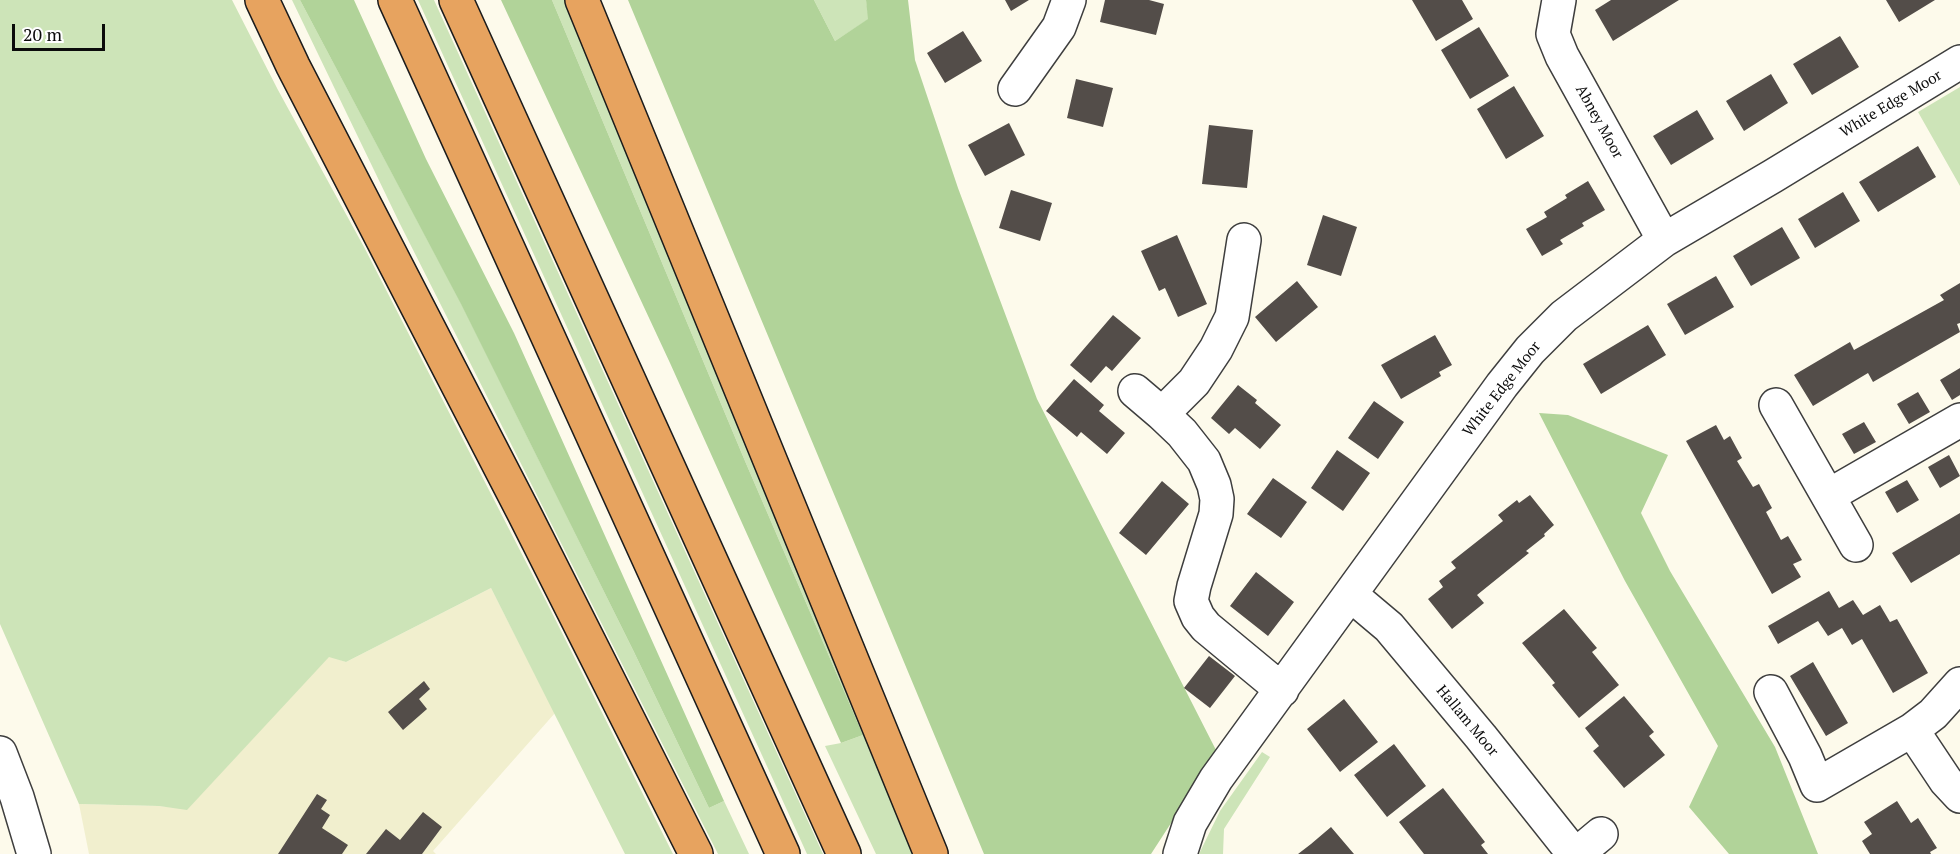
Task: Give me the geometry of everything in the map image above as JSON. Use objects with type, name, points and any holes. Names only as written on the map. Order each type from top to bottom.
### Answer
[{"type":"highway","points":[[262,0],[293,66],[514,491],[696,854]]},
{"type":"highway","points":[[395,0],[783,854]]},
{"type":"highway","points":[[456,0],[844,854]]},
{"type":"highway","points":[[582,0],[931,854]]},
{"type":"street","points":[[1015,89],[1059,27],[1069,0]]},
{"type":"street","name":"Abney Moor","points":[[1559,0],[1553,34],[1562,56],[1664,240]]},
{"type":"street","name":"White Edge Moor","points":[[1180,854],[1190,823],[1216,779],[1502,385],[1530,350],[1564,316],[1664,240],[1960,62]]},
{"type":"street","points":[[1162,414],[1194,382],[1216,349],[1232,317],[1244,240]]},
{"type":"street","points":[[1135,391],[1182,433],[1204,461],[1214,485],[1217,499],[1214,521],[1191,601],[1198,616],[1206,627],[1282,690]]},
{"type":"street","points":[[1776,405],[1856,545]]},
{"type":"street","points":[[1828,496],[1960,420]]},
{"type":"street","name":"Hallam Moor","points":[[1351,595],[1389,627],[1575,854],[1601,834]]},
{"type":"street","points":[[1771,692],[1805,756],[1817,785],[1912,730],[1933,714],[1960,684]]},
{"type":"street","points":[[1912,730],[1946,781],[1960,796]]},
{"type":"street","points":[[0,753],[17,797],[34,854]]},
{"type":"shaded area","points":[[491,588],[555,713],[433,851],[436,854],[89,854],[79,804],[187,809],[329,656],[346,662]]},
{"type":"green space","points":[[0,0],[232,0],[278,90],[364,247],[673,854],[625,854],[491,588],[346,662],[329,657],[187,810],[159,806],[79,804],[0,624]]},
{"type":"green space","points":[[292,0],[300,0],[461,303],[709,808],[724,801],[749,854],[718,854],[400,224]]},
{"type":"green space","points":[[300,0],[354,0],[426,159],[514,333],[724,801],[709,808],[461,304]]},
{"type":"green space","points":[[418,0],[434,0],[823,854],[807,854]]},
{"type":"green space","points":[[501,0],[552,0],[745,461],[863,735],[841,743],[670,363]]},
{"type":"green space","points":[[552,0],[569,0],[918,854],[876,854],[825,746],[863,735],[745,461]]},
{"type":"green space","points":[[628,0],[814,0],[835,41],[868,19],[866,0],[908,0],[915,60],[958,188],[1037,399],[1217,752],[1151,854],[984,854]]},
{"type":"green space","points":[[814,0],[866,0],[869,19],[835,41]]},
{"type":"green space","points":[[1960,87],[1960,186],[1918,112]]},
{"type":"green space","points":[[1539,413],[1568,415],[1668,455],[1641,513],[1670,571],[1775,747],[1818,854],[1729,854],[1689,807],[1718,746],[1625,581]]},
{"type":"green space","points":[[1262,752],[1270,757],[1224,829],[1223,854],[1199,854],[1220,811]]},
{"type":"building","points":[[1005,0],[1029,0],[1011,11]]},
{"type":"building","points":[[1105,0],[1149,0],[1164,4],[1156,35],[1100,22]]},
{"type":"building","points":[[1412,0],[1462,0],[1473,19],[1436,41]]},
{"type":"building","points":[[1611,0],[1679,0],[1613,41],[1595,10]]},
{"type":"building","points":[[1886,0],[1935,0],[1899,22]]},
{"type":"building","points":[[1479,27],[1509,76],[1470,99],[1441,50]]},
{"type":"building","points":[[963,31],[982,61],[945,83],[927,53]]},
{"type":"building","points":[[1840,36],[1859,67],[1812,95],[1793,64]]},
{"type":"building","points":[[1771,74],[1788,103],[1744,131],[1726,101]]},
{"type":"building","points":[[1076,79],[1113,88],[1103,127],[1067,118]]},
{"type":"building","points":[[1514,86],[1544,136],[1506,159],[1477,109]]},
{"type":"building","points":[[1697,110],[1714,139],[1671,165],[1653,136]]},
{"type":"building","points":[[1009,123],[1025,155],[985,176],[968,145]]},
{"type":"building","points":[[1209,125],[1253,130],[1247,188],[1202,184]]},
{"type":"building","points":[[1918,146],[1936,177],[1878,212],[1859,182]]},
{"type":"building","points":[[1588,181],[1605,210],[1582,223],[1584,226],[1560,240],[1563,244],[1542,256],[1526,229],[1547,217],[1544,212],[1567,198],[1565,195]]},
{"type":"building","points":[[1011,190],[1052,203],[1040,241],[999,228]]},
{"type":"building","points":[[1843,192],[1860,221],[1815,248],[1798,219]]},
{"type":"building","points":[[1323,215],[1357,227],[1341,276],[1307,265]]},
{"type":"building","points":[[1782,227],[1800,258],[1751,286],[1733,256]]},
{"type":"building","points":[[1177,235],[1207,304],[1178,317],[1165,288],[1159,291],[1141,251]]},
{"type":"building","points":[[1716,276],[1734,307],[1685,335],[1667,304]]},
{"type":"building","points":[[1297,281],[1318,307],[1276,342],[1255,317]]},
{"type":"building","points":[[1960,283],[1960,323],[1957,324],[1960,332],[1873,382],[1868,373],[1813,406],[1794,375],[1850,342],[1854,350],[1944,300],[1940,295]]},
{"type":"building","points":[[1113,315],[1141,338],[1112,371],[1106,366],[1091,383],[1070,365]]},
{"type":"building","points":[[1648,325],[1666,355],[1601,394],[1583,364]]},
{"type":"building","points":[[1435,335],[1452,365],[1439,372],[1441,376],[1401,399],[1381,365]]},
{"type":"building","points":[[1960,368],[1960,395],[1952,400],[1940,380]]},
{"type":"building","points":[[1074,379],[1104,405],[1099,411],[1125,433],[1107,454],[1081,432],[1077,437],[1046,411]]},
{"type":"building","points":[[1238,385],[1257,400],[1255,403],[1281,425],[1260,449],[1235,428],[1229,434],[1211,418]]},
{"type":"building","points":[[1918,392],[1930,412],[1909,424],[1897,404]]},
{"type":"building","points":[[1374,401],[1404,422],[1378,459],[1348,438]]},
{"type":"building","points":[[1864,422],[1876,442],[1854,454],[1842,434]]},
{"type":"building","points":[[1716,425],[1724,440],[1730,436],[1742,458],[1737,461],[1753,487],[1759,484],[1772,508],[1766,512],[1781,540],[1788,536],[1802,560],[1793,564],[1801,577],[1772,594],[1686,441]]},
{"type":"building","points":[[1337,450],[1370,473],[1343,511],[1311,488]]},
{"type":"building","points":[[1949,455],[1960,476],[1940,488],[1928,467]]},
{"type":"building","points":[[1273,478],[1307,502],[1281,538],[1247,514]]},
{"type":"building","points":[[1907,480],[1919,500],[1897,513],[1885,492]]},
{"type":"building","points":[[1162,481],[1189,504],[1146,555],[1119,533]]},
{"type":"building","points":[[1530,495],[1554,525],[1544,534],[1545,536],[1526,551],[1529,553],[1477,595],[1484,603],[1452,629],[1428,599],[1443,587],[1439,581],[1456,568],[1451,562],[1503,521],[1498,515],[1517,500],[1519,503]]},
{"type":"building","points":[[1960,513],[1960,554],[1911,583],[1892,553]]},
{"type":"building","points":[[1256,572],[1294,602],[1268,636],[1230,606]]},
{"type":"building","points":[[1829,591],[1839,608],[1853,600],[1863,615],[1880,605],[1890,622],[1897,619],[1928,673],[1893,693],[1862,639],[1852,645],[1842,628],[1828,636],[1818,621],[1778,644],[1768,626]]},
{"type":"building","points":[[1564,609],[1597,648],[1592,652],[1619,685],[1579,718],[1552,685],[1555,683],[1522,643]]},
{"type":"building","points":[[1209,656],[1235,676],[1210,708],[1184,688]]},
{"type":"building","points":[[1813,662],[1848,723],[1826,736],[1790,676]]},
{"type":"building","points":[[424,681],[430,689],[419,699],[427,709],[403,730],[388,712]]},
{"type":"building","points":[[1624,696],[1654,732],[1649,736],[1665,755],[1624,788],[1593,751],[1599,746],[1585,728]]},
{"type":"building","points":[[1344,699],[1378,742],[1340,772],[1307,729]]},
{"type":"building","points":[[1394,744],[1426,786],[1387,817],[1354,775]]},
{"type":"building","points":[[1443,788],[1485,842],[1481,845],[1488,854],[1424,854],[1399,822]]},
{"type":"building","points":[[317,794],[327,800],[321,809],[330,815],[322,828],[348,845],[342,854],[278,854]]},
{"type":"building","points":[[1897,801],[1911,823],[1918,818],[1937,848],[1930,852],[1931,854],[1870,854],[1862,841],[1872,834],[1864,822]]},
{"type":"building","points":[[423,812],[442,827],[422,854],[366,854],[386,829],[400,840]]},
{"type":"building","points":[[1331,827],[1354,854],[1298,854],[1311,844]]}]
